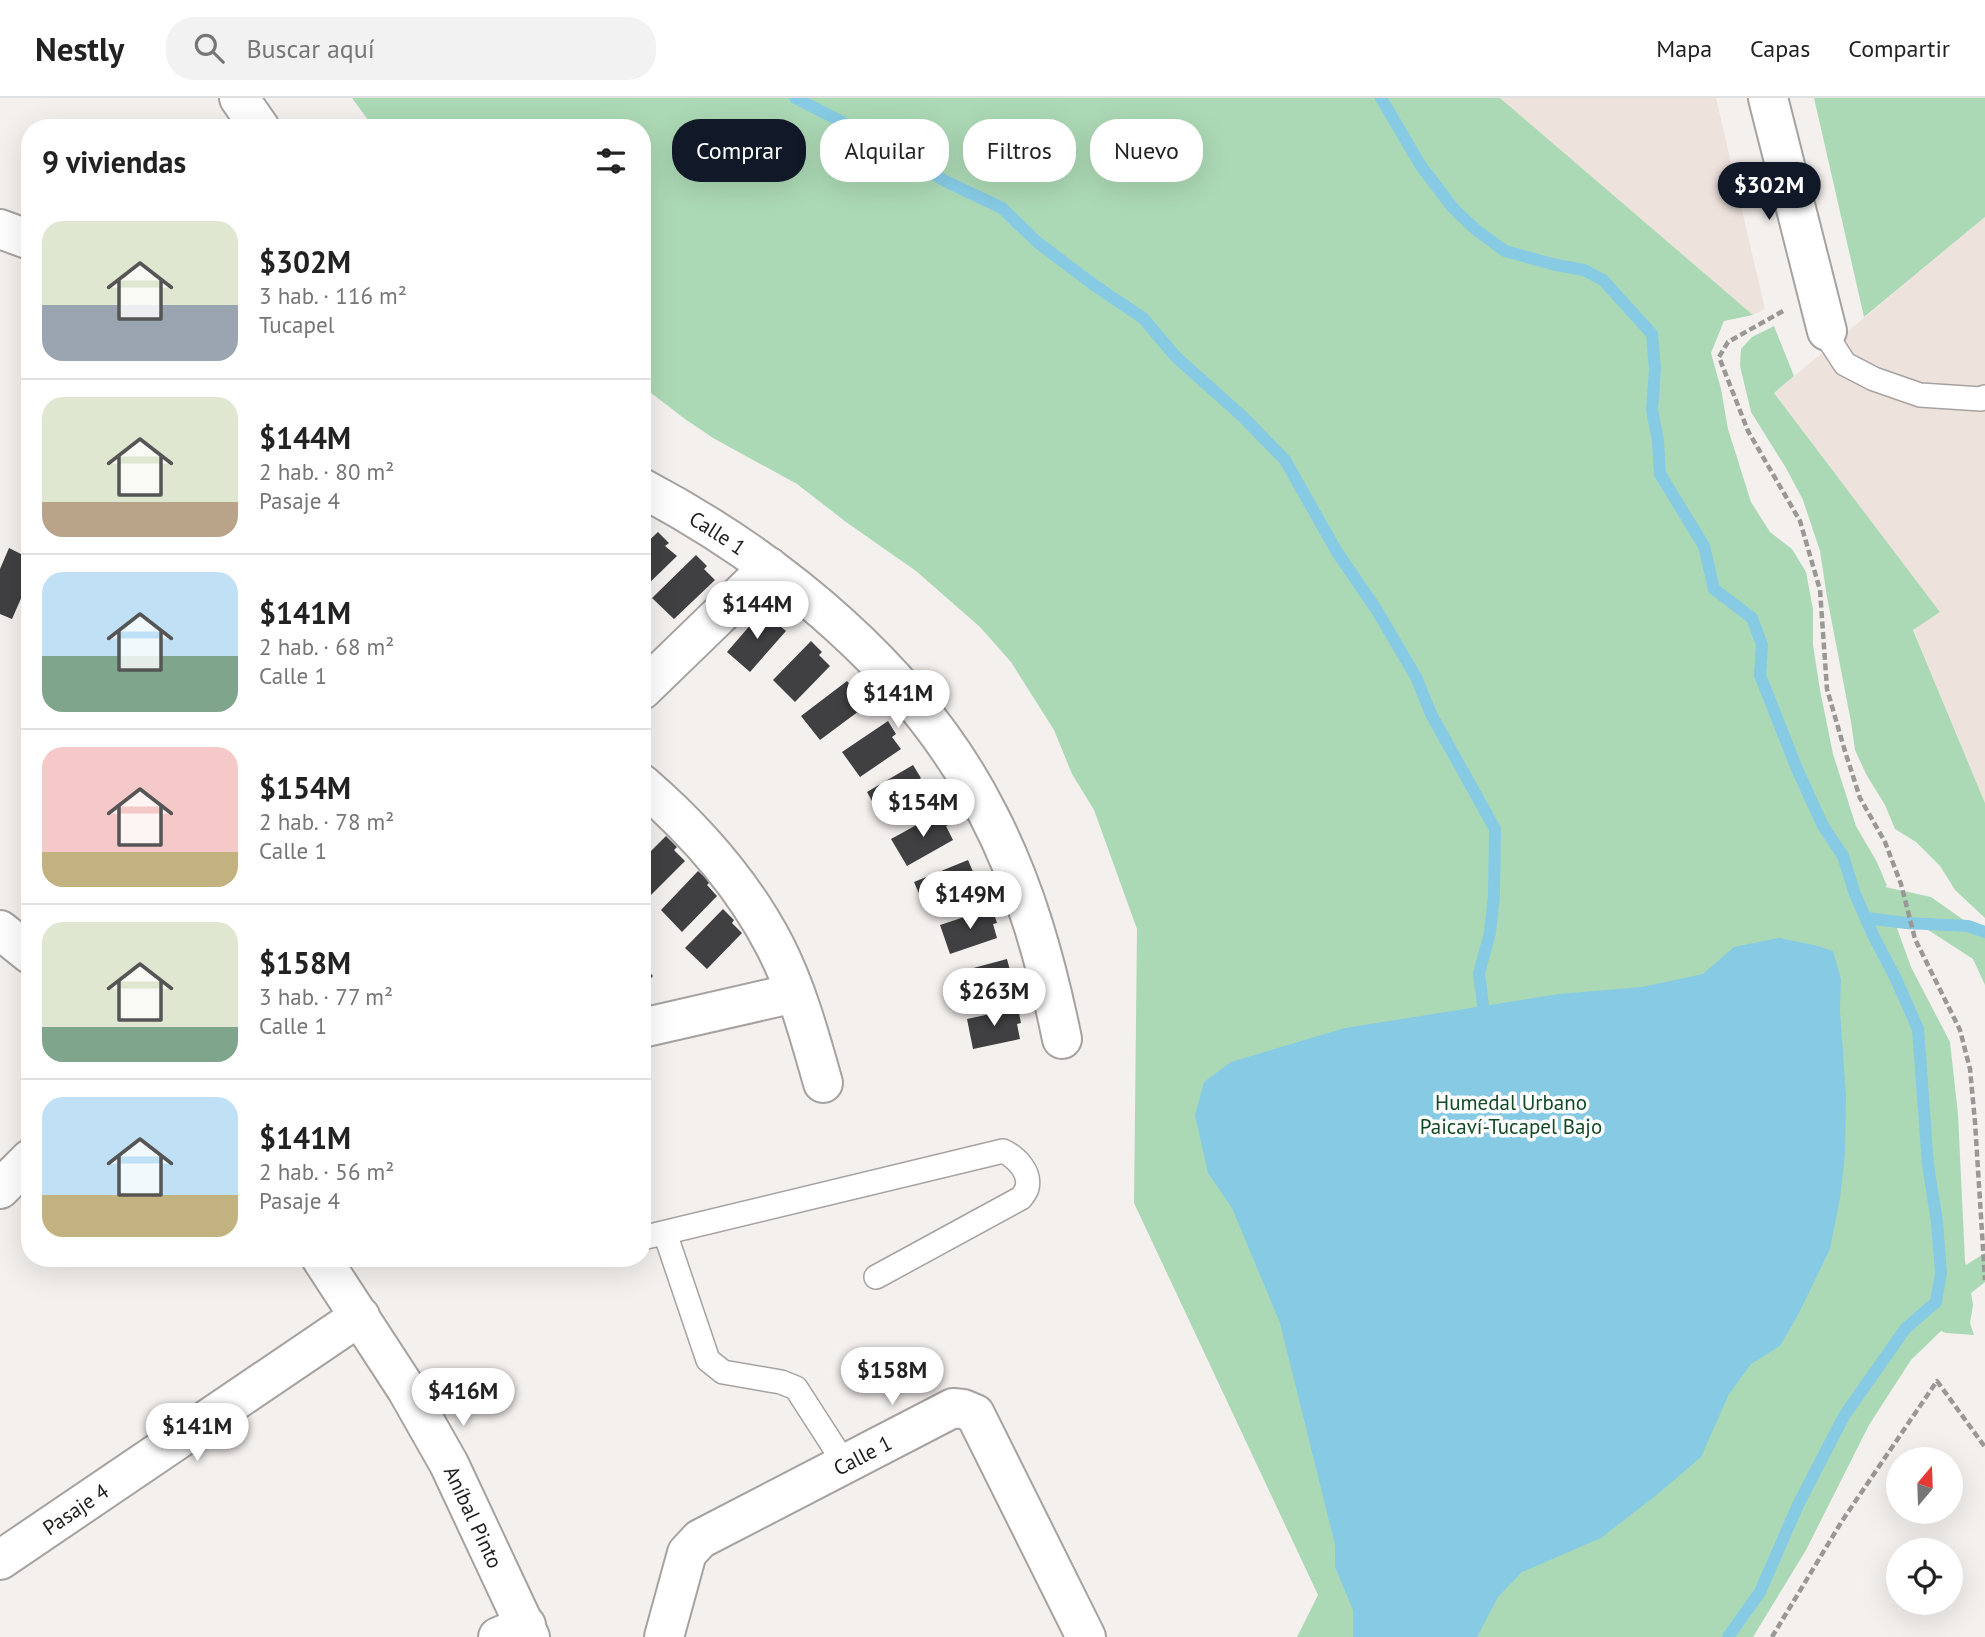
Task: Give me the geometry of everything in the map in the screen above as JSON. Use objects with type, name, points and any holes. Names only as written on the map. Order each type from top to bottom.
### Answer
[{"type":"street","points":[[239,98],[254,119]]},
{"type":"street","points":[[1768,98],[1823,313]]},
{"type":"street","points":[[0,229],[21,237]]},
{"type":"street","name":"Calle 1","points":[[651,493],[728,538],[809,598],[883,667],[922,712],[957,761],[988,812],[1014,870],[1036,930],[1051,984],[1062,1040]]},
{"type":"street","points":[[651,681],[769,567]]},
{"type":"street","points":[[651,792],[690,829],[751,904],[776,947],[795,993],[822,1083]]},
{"type":"street","points":[[0,930],[21,947]]},
{"type":"street","points":[[651,1026],[795,993]]},
{"type":"street","points":[[0,1189],[21,1168]]},
{"type":"street","name":"Aníbal Pinto","points":[[327,1267],[407,1390],[449,1464],[518,1633]]},
{"type":"street","name":"Pasaje 4","points":[[0,1560],[360,1316]]},
{"type":"street","name":"Calle 1","points":[[664,1637],[687,1553],[700,1539],[953,1408],[975,1414],[1076,1634]]},
{"type":"lane","points":[[1823,313],[1830,341],[1845,364],[1874,379],[1920,395],[1981,399],[1985,397]]},
{"type":"lane","points":[[651,1236],[1003,1151],[1013,1156],[1026,1173],[1027,1187],[1021,1198],[876,1277]]},
{"type":"lane","points":[[665,1233],[708,1360],[723,1372],[781,1382],[796,1388],[845,1464]]},
{"type":"path","points":[[1823,313],[1786,310],[1728,342],[1719,357],[1748,431],[1800,521],[1820,590],[1827,689],[1844,748],[1860,798],[1885,842],[1901,884],[1915,939],[1960,1030],[1970,1069],[1974,1108],[1985,1280]]},
{"type":"path","points":[[1772,1637],[1842,1521],[1937,1381],[1985,1447]]},
{"type":"shaded area","points":[[1500,98],[1716,98],[1765,309],[1753,315]]},
{"type":"shaded area","points":[[1985,217],[1985,803],[1913,629],[1940,612],[1774,393]]},
{"type":"green space","name":"Humedal Urbano Paicaví-Tucapel Bajo","points":[[352,98],[1500,98],[1753,315],[1724,321],[1711,353],[1728,429],[1751,502],[1770,532],[1792,549],[1806,572],[1813,609],[1813,645],[1820,690],[1833,754],[1856,826],[1877,862],[1887,886],[1885,887],[1931,897],[1985,935],[1985,985],[1973,959],[1922,926],[1891,919],[1911,967],[1950,1042],[1958,1114],[1965,1261],[1966,1265],[1985,1253],[1985,1282],[1971,1293],[1973,1305],[1970,1323],[1974,1335],[1941,1331],[1911,1360],[1869,1425],[1806,1550],[1753,1637],[1297,1637],[1318,1595],[1134,1203],[1137,929],[1094,810],[1072,774],[1054,730],[1011,662],[980,627],[916,571],[797,484],[713,438],[651,393],[651,119],[367,119]]},
{"type":"green space","points":[[1814,98],[1985,98],[1985,217],[1864,317]]},
{"type":"green space","points":[[1774,326],[1794,376],[1774,393],[1940,612],[1913,630],[1985,803],[1985,918],[1955,890],[1940,866],[1916,842],[1895,829],[1855,750],[1820,551],[1803,500],[1751,412],[1740,366],[1741,349],[1752,337]]},
{"type":"water","points":[[1779,938],[1833,951],[1841,979],[1840,1011],[1846,1095],[1845,1153],[1830,1249],[1780,1346],[1751,1364],[1729,1394],[1701,1457],[1601,1538],[1522,1572],[1498,1597],[1477,1637],[1353,1637],[1353,1610],[1335,1567],[1335,1545],[1280,1323],[1232,1208],[1208,1173],[1195,1115],[1204,1082],[1231,1062],[1345,1028],[1559,994],[1642,987],[1703,974],[1734,947]]},
{"type":"building","points":[[658,532],[669,543],[665,546],[677,556],[651,581],[651,539]]},
{"type":"building","points":[[9,548],[21,554],[21,598],[12,619],[0,614],[0,569]]},
{"type":"building","points":[[696,555],[707,566],[704,569],[715,580],[674,619],[652,598]]},
{"type":"building","points":[[765,608],[777,618],[774,621],[786,631],[750,672],[727,652]]},
{"type":"building","points":[[811,641],[822,652],[819,655],[830,666],[795,702],[773,680]]},
{"type":"building","points":[[847,681],[857,693],[853,696],[863,708],[820,740],[801,716]]},
{"type":"building","points":[[888,721],[896,734],[892,737],[901,749],[860,777],[842,752]]},
{"type":"building","points":[[913,765],[926,793],[882,819],[867,792]]},
{"type":"building","points":[[942,811],[950,824],[946,826],[953,840],[907,866],[891,839]]},
{"type":"building","points":[[666,836],[677,847],[674,850],[685,861],[651,895],[651,851]]},
{"type":"building","points":[[968,860],[974,874],[970,875],[976,890],[926,910],[914,882]]},
{"type":"building","points":[[698,871],[710,882],[707,885],[717,896],[682,932],[661,910]]},
{"type":"building","points":[[992,908],[997,923],[993,924],[997,938],[950,954],[940,925]]},
{"type":"building","points":[[723,909],[742,933],[707,969],[685,948]]},
{"type":"building","points":[[1007,959],[1011,990],[959,1003],[951,974]]},
{"type":"building","points":[[1018,1008],[1020,1039],[973,1049],[967,1019]]},
{"type":"waterway","points":[[795,98],[882,142],[945,181],[1002,208],[1037,242],[1143,318],[1176,357],[1242,416],[1285,460],[1337,552],[1376,609],[1416,677],[1431,714],[1495,829],[1494,896],[1490,933],[1479,973],[1485,1022]]},
{"type":"waterway","points":[[1381,98],[1421,166],[1453,208],[1475,229],[1505,251],[1584,270],[1603,280],[1652,334],[1655,369],[1652,410],[1658,441],[1660,474],[1704,546],[1714,589],[1752,618],[1762,645],[1760,675],[1797,769],[1823,826],[1843,856],[1855,894],[1918,1029],[1928,1165],[1937,1222],[1941,1273],[1936,1302],[1905,1329],[1844,1416],[1798,1505],[1760,1592],[1728,1637]]},
{"type":"waterway","points":[[1866,918],[1968,926],[1985,932]]}]
